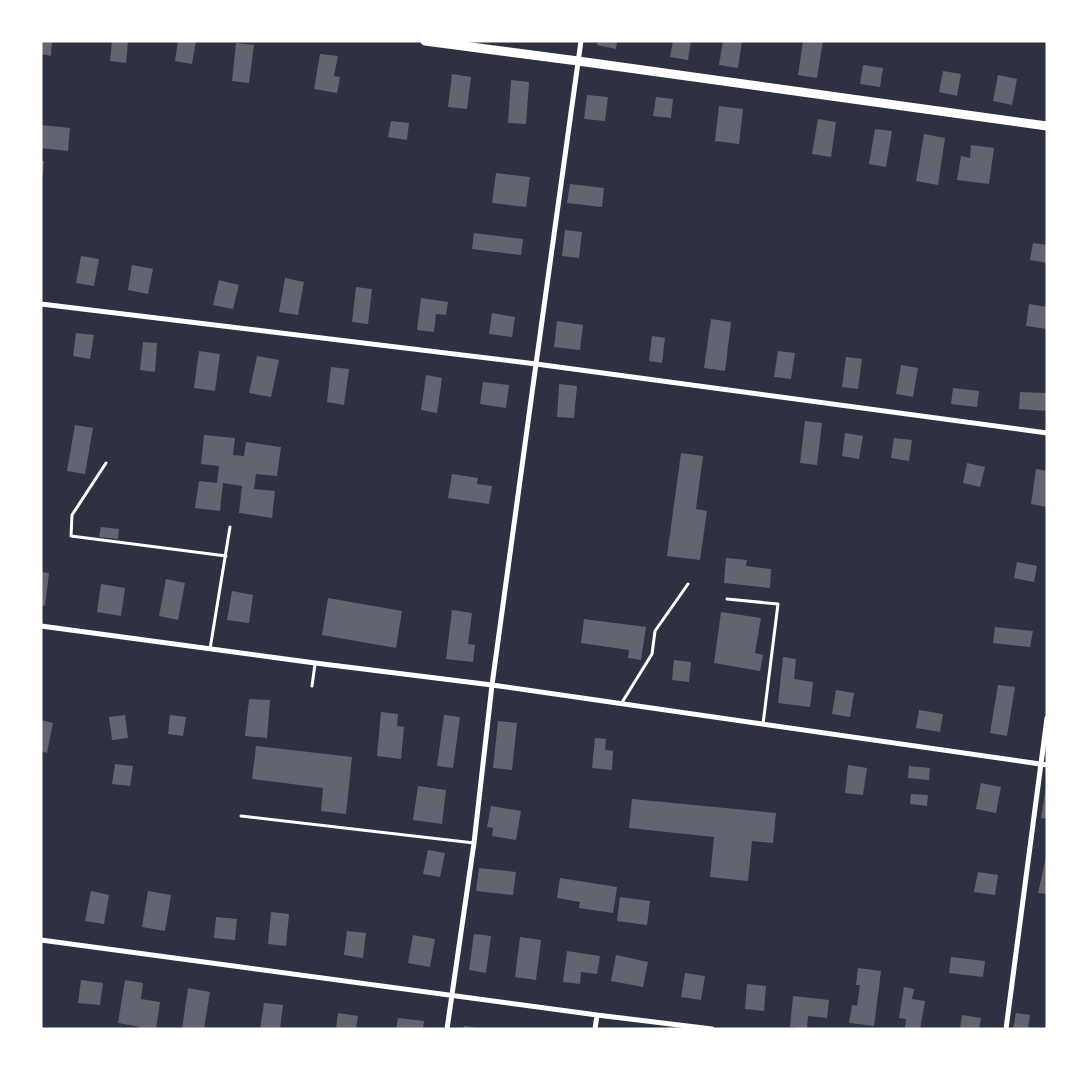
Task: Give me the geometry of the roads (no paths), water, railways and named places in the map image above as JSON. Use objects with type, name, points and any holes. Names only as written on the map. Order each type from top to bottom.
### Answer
[{"type":"street","points":[[425,41],[1047,126]]},
{"type":"street","points":[[447,1029],[474,843],[492,685],[581,41]]},
{"type":"street","points":[[41,304],[536,364],[1047,433]]},
{"type":"street","points":[[41,626],[492,685],[1044,765]]},
{"type":"street","points":[[1006,1029],[1044,765],[1047,718]]},
{"type":"street","points":[[41,940],[712,1029]]},
{"type":"street","points":[[595,1029],[597,1015]]},
{"type":"lane","points":[[106,463],[72,515],[72,536],[226,556]]},
{"type":"lane","points":[[210,649],[230,527]]},
{"type":"lane","points":[[621,705],[652,654],[655,631],[688,584]]},
{"type":"lane","points":[[727,599],[778,604],[763,724]]},
{"type":"lane","points":[[312,686],[315,663]]},
{"type":"lane","points":[[241,816],[474,843]]}]
